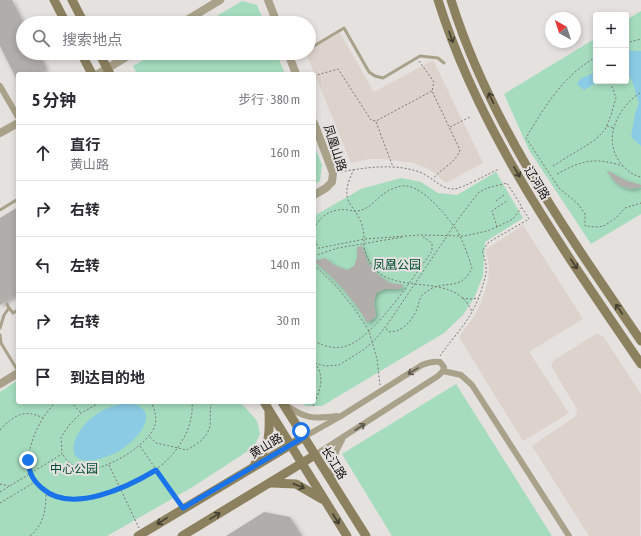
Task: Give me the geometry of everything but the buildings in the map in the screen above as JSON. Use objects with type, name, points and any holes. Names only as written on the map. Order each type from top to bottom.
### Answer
[{"type":"main road","points":[[54,0],[62,16]]},
{"type":"main road","points":[[72,0],[80,16]]},
{"type":"main road","name":"辽河路","points":[[438,0],[457,54],[497,139],[552,232],[641,364]]},
{"type":"main road","name":"辽河路","points":[[451,0],[469,50],[508,133],[562,225],[641,341]]},
{"type":"main road","points":[[85,60],[91,72]]},
{"type":"main road","points":[[102,60],[108,71]]},
{"type":"main road","points":[[265,404],[347,536]]},
{"type":"main road","name":"长江路","points":[[283,404],[366,536]]},
{"type":"main road","points":[[252,468],[267,446],[269,438],[269,411]]},
{"type":"main road","name":"黄山路","points":[[140,535],[304,437]]},
{"type":"main road","points":[[182,536],[316,455]]},
{"type":"main road","points":[[270,483],[282,482],[296,484],[325,501]]},
{"type":"street","points":[[194,16],[220,0]]},
{"type":"street","points":[[268,0],[274,16]]},
{"type":"street","points":[[108,71],[123,60]]},
{"type":"street","points":[[291,60],[295,72]]},
{"type":"street","points":[[0,86],[16,114]]},
{"type":"street","points":[[0,134],[16,124]]},
{"type":"street","name":"凤凰山路","points":[[316,129],[332,173],[332,182],[326,188],[316,194]]},
{"type":"street","name":"黄山路","points":[[304,437],[422,366],[431,362],[436,362]]},
{"type":"street","points":[[316,455],[343,439],[438,376],[443,371],[444,367],[440,362],[436,362]]},
{"type":"street","points":[[443,371],[461,375],[472,385],[569,536]]},
{"type":"street","points":[[0,384],[16,373]]},
{"type":"street","points":[[284,404],[304,416],[312,418],[341,416]]},
{"type":"street","points":[[336,488],[332,472],[333,460],[343,439]]},
{"type":"lane","points":[[316,45],[344,28],[370,72],[375,76],[383,78],[420,56],[438,58],[444,63]]},
{"type":"lane","points":[[0,210],[16,200]]},
{"type":"lane","points":[[7,304],[13,313],[16,311]]},
{"type":"lane","points":[[0,328],[4,315],[9,308]]},
{"type":"lane","points":[[0,336],[1,343],[16,369]]},
{"type":"path","points":[[629,42],[641,39]]},
{"type":"path","points":[[416,58],[434,82],[432,91],[460,150],[457,158],[436,174],[433,179]]},
{"type":"path","points":[[593,59],[584,64],[570,76],[552,95],[526,138],[559,188],[578,204],[585,214],[585,226],[604,226],[616,218],[625,208],[641,203]]},
{"type":"path","points":[[316,75],[338,69],[371,120],[376,121],[432,91]]},
{"type":"path","points":[[553,166],[594,140],[604,130],[616,98],[611,84]]},
{"type":"path","points":[[640,94],[631,99],[619,113],[613,128],[611,139],[613,151],[619,162],[636,176],[641,177]]},
{"type":"path","points":[[449,127],[470,117]]},
{"type":"path","points":[[376,121],[394,167]]},
{"type":"path","points":[[606,126],[613,128]]},
{"type":"path","points":[[557,174],[582,162],[609,162],[624,166]]},
{"type":"path","points":[[332,173],[376,167],[410,169],[433,179],[444,188],[456,189],[498,169]]},
{"type":"path","points":[[354,169],[347,182],[346,192],[349,202],[356,211],[362,223],[365,239],[364,243],[369,260],[379,273],[392,280],[436,286],[462,297],[472,299],[479,298]]},
{"type":"path","points":[[316,363],[325,366],[339,365],[373,342],[385,328],[416,283],[450,229],[473,198],[487,188],[507,183],[529,219],[490,242],[482,251],[486,267],[485,280],[479,298],[458,334],[447,346],[436,362]]},
{"type":"path","points":[[316,224],[326,214],[335,210],[356,211],[366,208],[389,190],[405,185],[416,188],[426,195],[456,230],[472,268],[468,277],[462,282],[436,286],[423,294],[418,302],[417,310],[406,326],[397,332],[390,332],[385,328]]},
{"type":"path","points":[[496,200],[504,195]]},
{"type":"path","points":[[497,227],[492,211],[508,200]]},
{"type":"path","points":[[316,242],[318,248],[365,239],[420,235],[459,237],[487,231],[497,227],[513,219],[522,207]]},
{"type":"path","points":[[316,255],[338,248],[385,239],[420,235],[432,243],[432,251],[410,282],[381,319],[361,338],[346,346],[334,348],[323,346],[316,342]]},
{"type":"path","points":[[316,267],[335,285],[354,308],[369,330],[377,359],[382,391]]},
{"type":"path","points":[[462,297],[472,312]]},
{"type":"path","points":[[316,364],[319,367],[321,376],[321,387],[316,399]]},
{"type":"path","points":[[54,404],[44,418],[32,442],[28,460],[30,474],[35,482],[46,492],[61,498],[71,499],[93,496],[120,489],[156,470],[177,448],[186,433],[192,414],[192,404]]},
{"type":"path","points":[[73,404],[81,413]]},
{"type":"path","points":[[97,404],[81,413],[70,424],[61,437],[62,454],[68,463],[79,468],[89,470],[109,465],[140,446],[150,436],[155,426],[156,417],[152,404]]},
{"type":"path","points":[[150,436],[156,443],[187,450],[199,443],[207,434],[210,424],[209,412],[211,404]]},
{"type":"path","points":[[0,430],[15,417],[24,413],[30,413],[44,418]]},
{"type":"path","points":[[140,446],[183,508]]},
{"type":"path","points":[[0,492],[62,454]]},
{"type":"path","points":[[109,465],[140,535]]},
{"type":"path","points":[[0,503],[35,482]]},
{"type":"path","points":[[0,484],[10,486]]},
{"type":"path","points":[[30,536],[37,530],[43,518],[46,506],[46,492]]},
{"type":"shaded area","points":[[340,33],[374,92],[433,60],[483,163],[446,183],[436,174],[413,163],[383,159],[370,159],[351,163],[316,77],[316,72],[314,72],[309,60],[316,60],[316,47]]},
{"type":"shaded area","points":[[523,225],[583,319],[529,352],[569,413],[523,441],[459,337],[475,315],[488,281],[489,265],[485,250]]},
{"type":"shaded area","points":[[596,334],[603,336],[641,394],[640,536],[589,536],[532,446],[576,416],[577,409],[551,366],[554,360]]},
{"type":"green space","points":[[242,1],[257,5],[261,16],[217,16]]},
{"type":"green space","points":[[641,11],[641,214],[591,244],[529,150],[504,94],[593,40],[593,84],[629,84],[629,18]]},
{"type":"green space","points":[[143,60],[279,60],[284,72],[136,72],[133,66]]},
{"type":"green space","points":[[316,150],[322,165],[320,181],[316,183]]},
{"type":"green space","name":"凤凰公园","points":[[496,172],[523,218],[485,242],[483,276],[474,298],[463,315],[444,333],[322,406],[306,406],[304,404],[316,404],[316,215],[361,189],[401,178],[421,182],[438,193],[457,195]]},
{"type":"green space","name":"中心公园","points":[[16,381],[16,404],[241,404],[257,421],[260,434],[254,447],[191,488],[107,536],[0,536],[0,392]]},
{"type":"green space","points":[[456,384],[552,536],[392,536],[342,454]]},
{"type":"water","points":[[629,49],[641,51],[641,146],[631,137],[635,114],[639,103],[629,76]]},
{"type":"water","points":[[593,73],[593,84],[594,84],[584,90],[577,84],[580,79]]},
{"type":"water","points":[[132,404],[139,406],[144,411],[146,417],[145,424],[141,431],[129,444],[114,454],[91,461],[81,460],[76,456],[74,450],[75,442],[79,433],[85,424],[94,416],[115,406]]},
{"type":"route","points":[[28,460],[28,469],[32,478],[38,485],[52,495],[71,499],[106,494],[120,489],[156,470],[183,508],[304,437],[301,431]]}]
